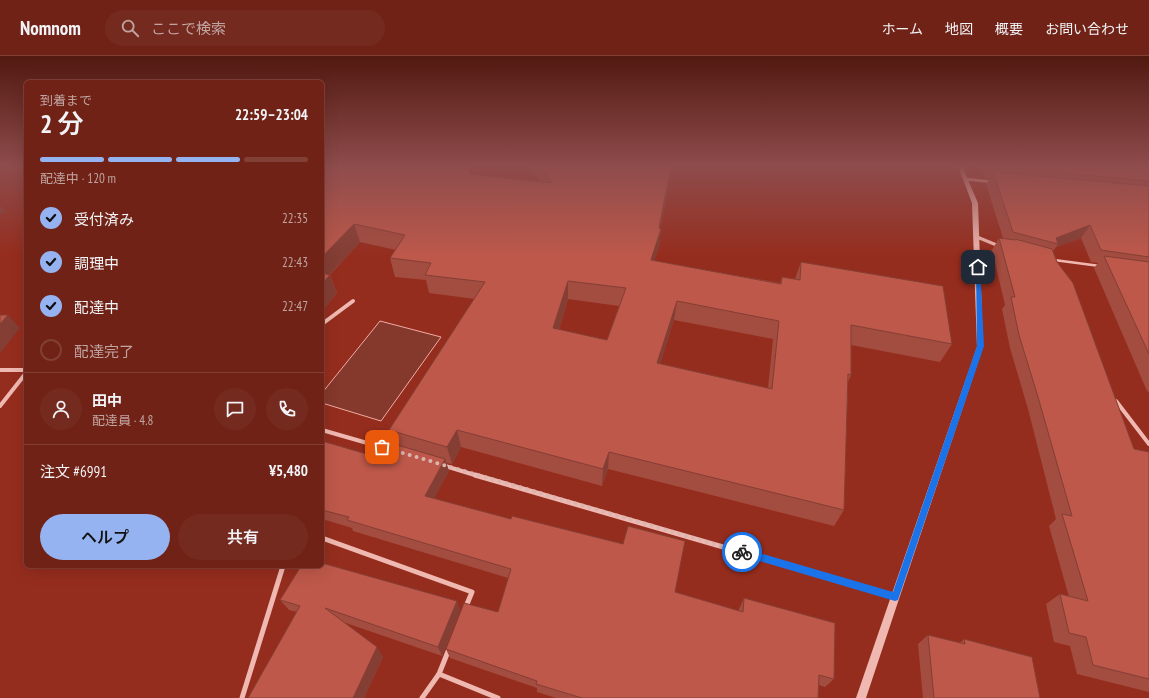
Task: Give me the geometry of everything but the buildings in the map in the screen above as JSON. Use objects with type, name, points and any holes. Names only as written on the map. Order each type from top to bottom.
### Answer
[{"type":"street","points":[[861,698],[980,346],[977,237],[975,203],[972,196]]},
{"type":"street","points":[[977,237],[1006,248]]},
{"type":"street","points":[[324,323],[353,301]]},
{"type":"street","points":[[0,370],[24,372]]},
{"type":"street","points":[[0,406],[24,375]]},
{"type":"street","points":[[1113,396],[1120,408],[1149,444]]},
{"type":"street","points":[[324,431],[391,450]]},
{"type":"street","points":[[437,463],[895,597]]},
{"type":"street","points":[[324,539],[472,592],[464,612]]},
{"type":"street","points":[[242,698],[281,568]]},
{"type":"street","points":[[422,698],[439,674],[453,640]]},
{"type":"street","points":[[439,674],[498,698]]},
{"type":"lane","points":[[1053,260],[1105,267]]},
{"type":"shaded area","points":[[380,321],[441,337],[381,421],[324,404],[324,391]]},
{"type":"way so far","points":[[382,447],[742,552]]},
{"type":"route","points":[[742,552],[895,597],[980,346],[978,267]]}]
